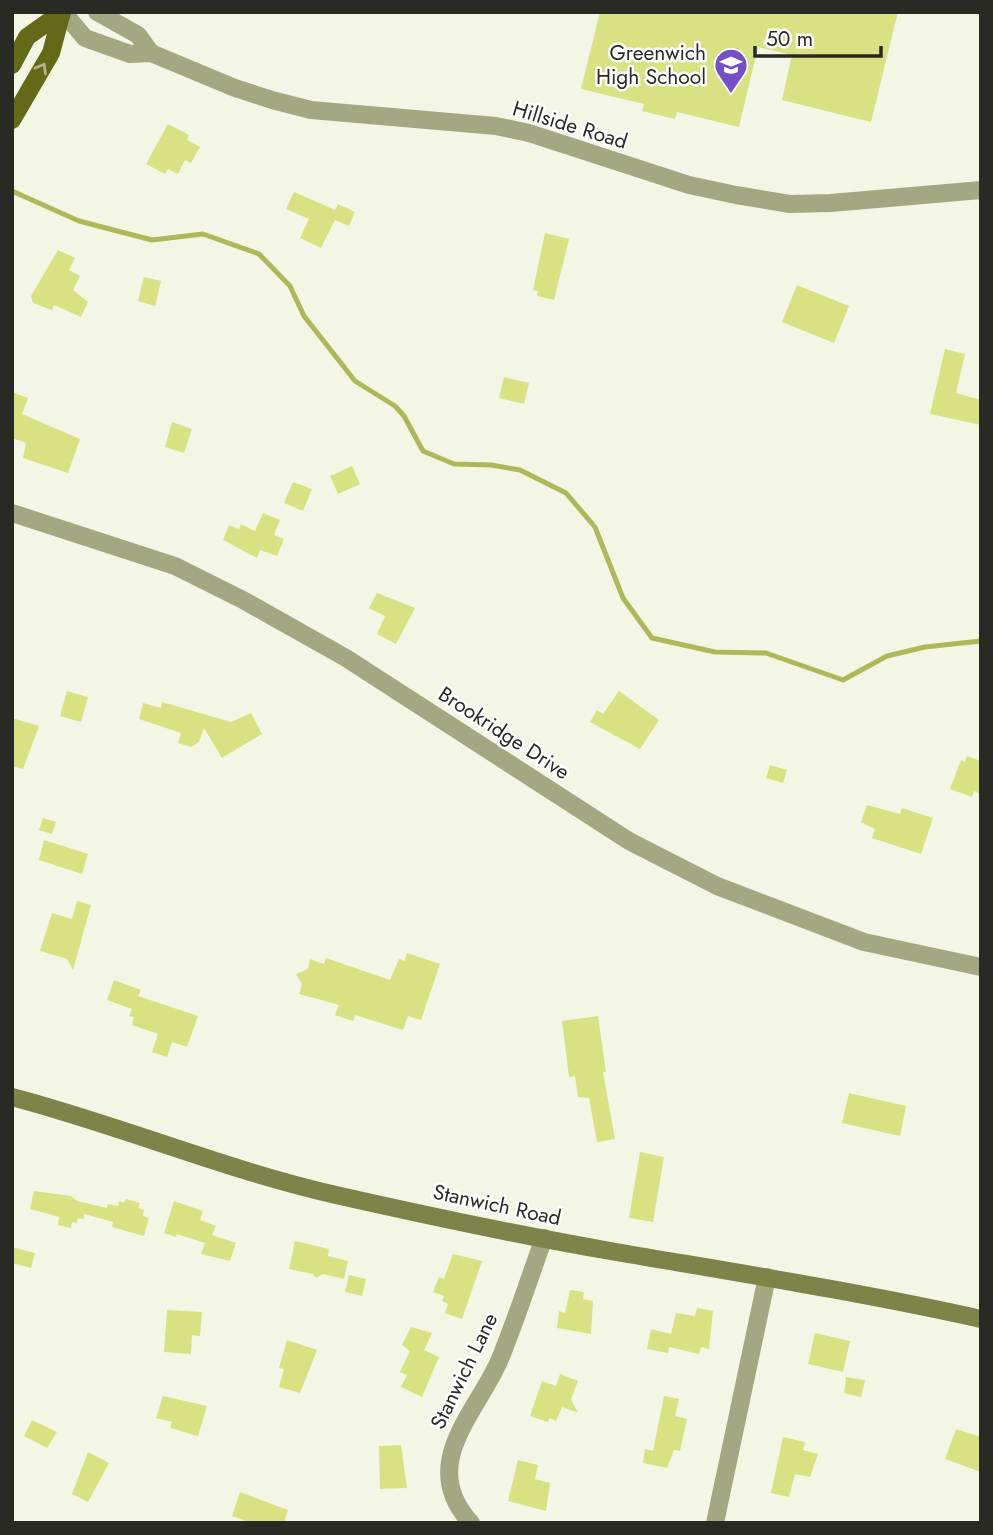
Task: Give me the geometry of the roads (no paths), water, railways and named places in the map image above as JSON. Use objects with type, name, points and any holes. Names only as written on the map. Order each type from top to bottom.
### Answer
[{"type":"main road","points":[[12,65],[27,37],[62,12]]},
{"type":"main road","points":[[12,120],[51,52],[62,12]]},
{"type":"street","name":"Hillside Road","points":[[62,12],[85,38],[130,54],[152,53],[235,88],[311,110],[496,126],[528,133],[689,185],[736,195],[790,204],[831,204],[981,190]]},
{"type":"street","name":"Hillside Road","points":[[97,12],[138,35],[152,53]]},
{"type":"street","name":"Brookridge Drive","points":[[12,513],[175,566],[231,593],[346,658],[629,841],[716,886],[864,942],[981,967]]},
{"type":"street","name":"Stanwich Road","points":[[12,1097],[129,1130],[273,1180],[544,1238],[873,1295],[981,1319]]},
{"type":"street","name":"Stanwich Lane","points":[[471,1523],[459,1509],[450,1476],[456,1438],[498,1363],[544,1238]]},
{"type":"street","points":[[715,1523],[767,1277]]},
{"type":"waterway","points":[[12,191],[79,221],[152,240],[203,234],[259,254],[290,286],[304,316],[355,381],[395,406],[404,416],[423,451],[454,464],[491,465],[520,470],[566,493],[595,527],[623,598],[652,638],[715,652],[766,653],[843,680],[887,656],[925,647],[981,641]]},
{"type":"place","name":"Greenwich High School","points":[[731,95]]}]
